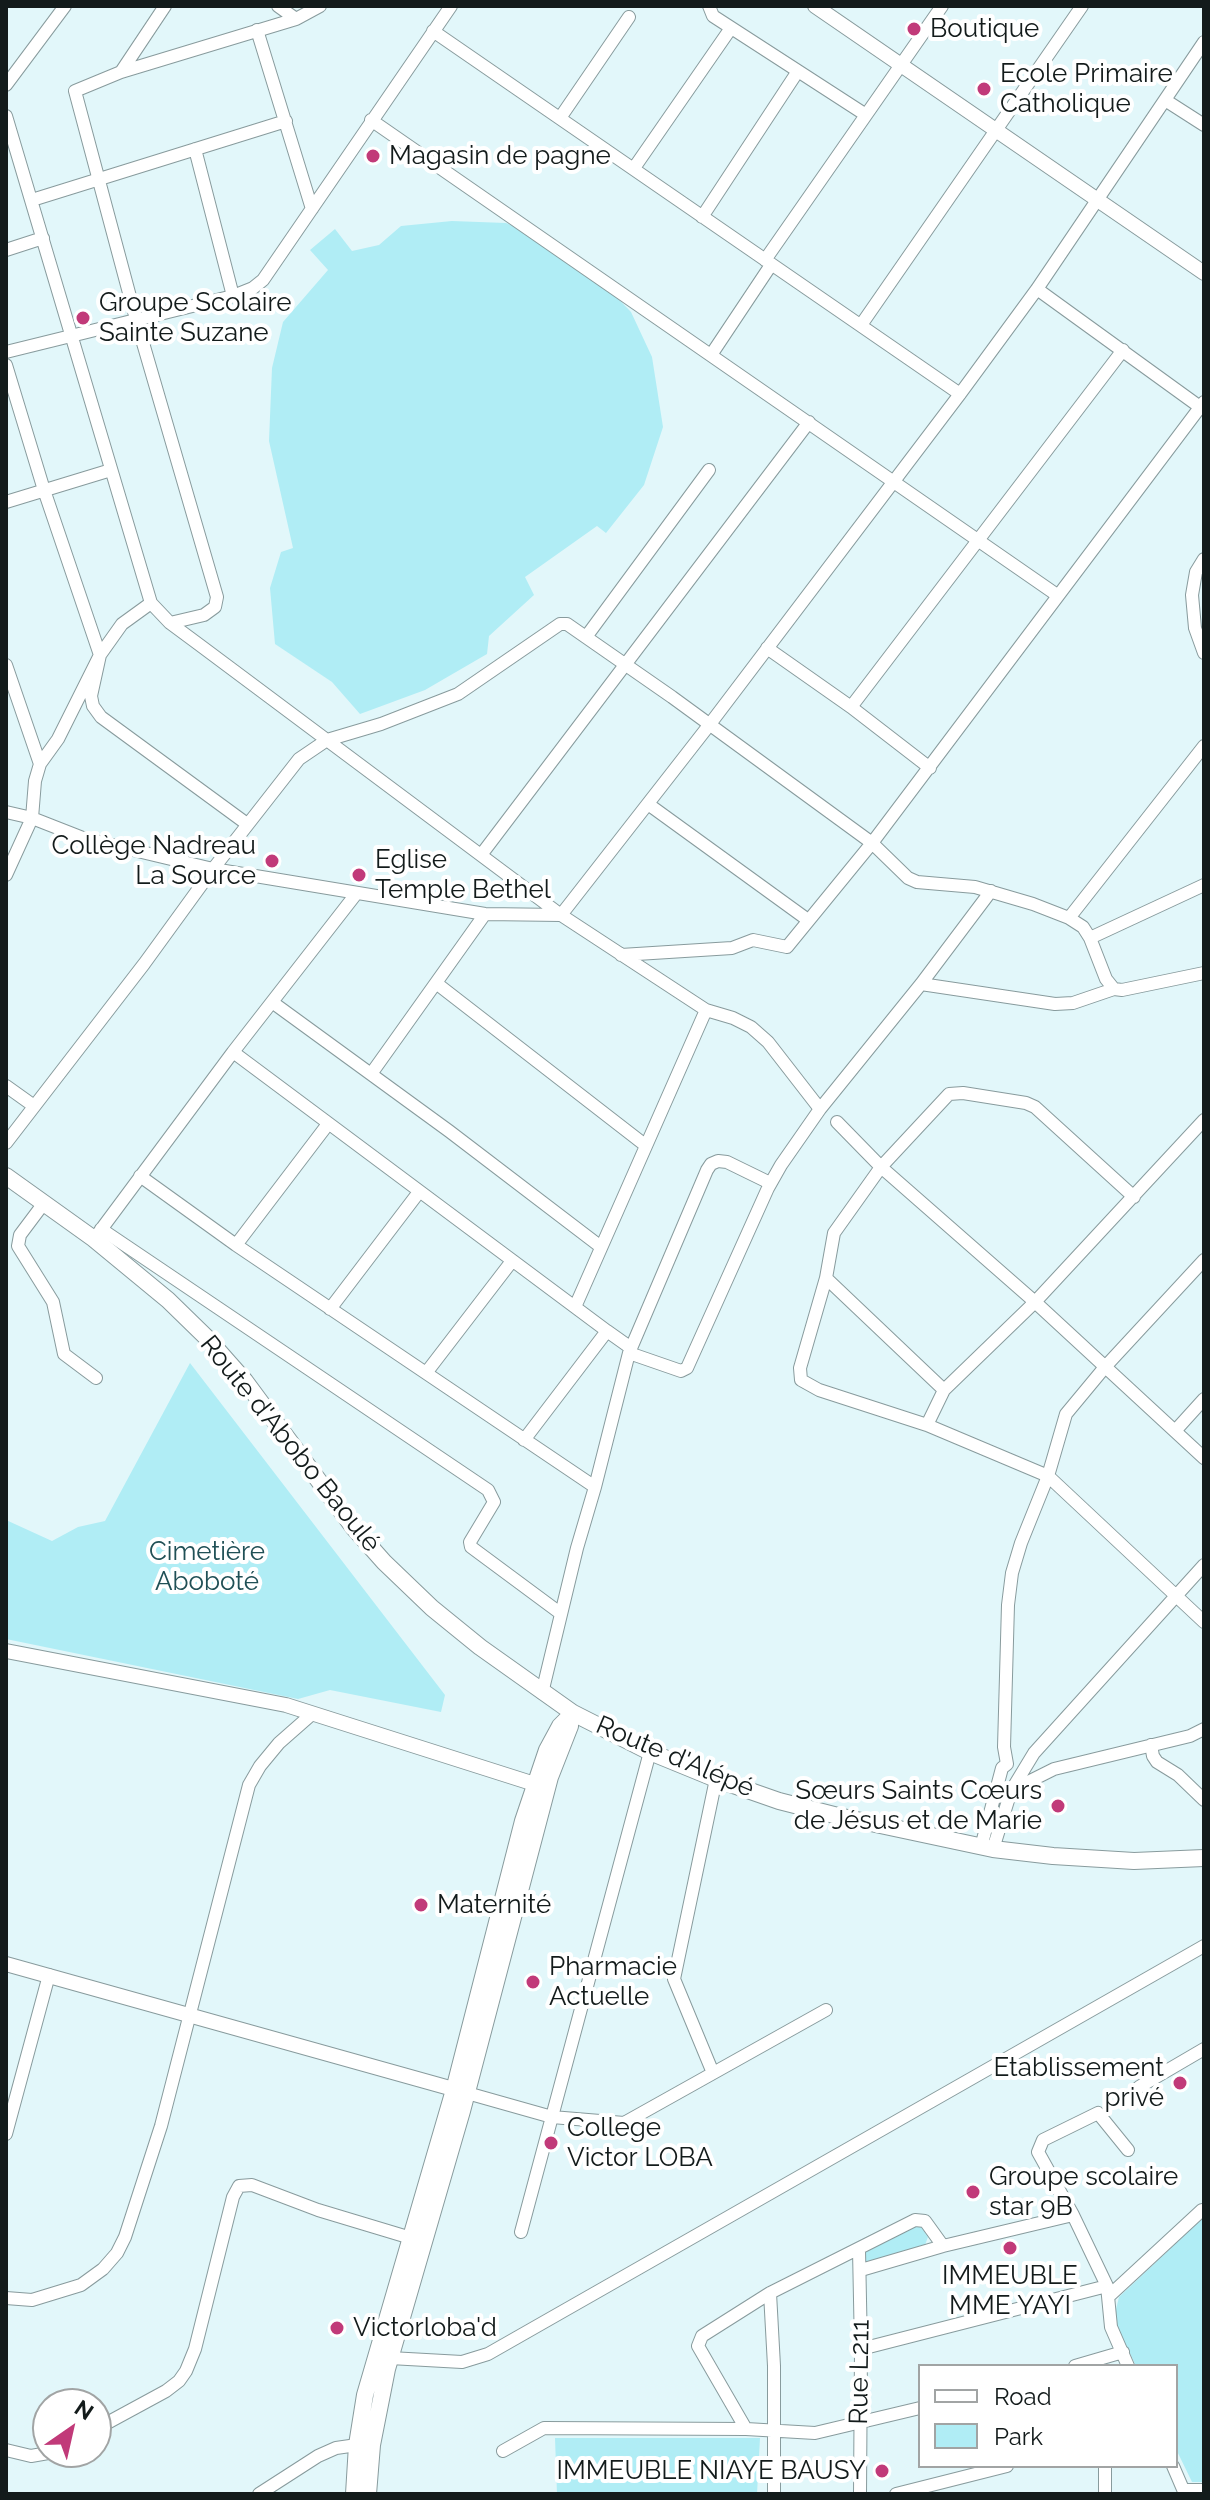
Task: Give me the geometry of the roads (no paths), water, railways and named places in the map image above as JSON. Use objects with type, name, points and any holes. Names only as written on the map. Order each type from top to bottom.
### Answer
[{"type":"main road","name":"Route d'Abobo Baoulé","points":[[6,1176],[44,1203],[98,1234],[168,1300],[245,1381],[353,1527],[384,1562],[432,1608],[542,1693],[573,1713]]},
{"type":"main road","name":"Route d'Alépé","points":[[573,1713],[650,1752],[779,1801],[987,1848],[1134,1861],[1204,1858]]},
{"type":"main road","points":[[368,2494],[372,2445],[390,2358],[460,2091],[541,1786],[560,1726],[573,1713]]},
{"type":"main road","points":[[354,2494],[357,2445],[365,2395],[411,2238],[460,2091]]},
{"type":"street","points":[[6,85],[65,6]]},
{"type":"street","points":[[121,72],[165,6]]},
{"type":"street","points":[[278,6],[296,19]]},
{"type":"street","points":[[170,623],[204,615],[215,607],[217,597],[136,319],[75,91],[121,72],[296,19],[320,6]]},
{"type":"street","points":[[6,352],[233,296],[253,288],[263,280],[451,6]]},
{"type":"street","points":[[709,6],[713,16],[866,115]]},
{"type":"street","points":[[815,6],[1204,273]]},
{"type":"street","points":[[711,355],[768,262],[942,6]]},
{"type":"street","points":[[861,325],[1082,6]]},
{"type":"street","points":[[560,118],[629,17]]},
{"type":"street","points":[[634,168],[731,28]]},
{"type":"street","points":[[257,30],[312,209]]},
{"type":"street","points":[[433,31],[960,394]]},
{"type":"street","points":[[561,915],[960,394],[1099,200],[1204,42]]},
{"type":"street","points":[[702,217],[798,71]]},
{"type":"street","points":[[1165,100],[1204,125]]},
{"type":"street","points":[[6,116],[151,603],[170,623],[561,915],[706,1010],[751,1027],[768,1042],[820,1109]]},
{"type":"street","points":[[371,120],[1057,595]]},
{"type":"street","points":[[32,200],[286,121]]},
{"type":"street","points":[[195,149],[233,296]]},
{"type":"street","points":[[6,250],[43,238]]},
{"type":"street","points":[[621,955],[732,948],[753,940],[787,947],[930,768],[1202,405],[1037,289]]},
{"type":"street","points":[[851,707],[1123,350]]},
{"type":"street","points":[[6,365],[100,655],[91,696],[93,706],[101,717],[247,824]]},
{"type":"street","points":[[481,855],[809,422]]},
{"type":"street","points":[[6,502],[111,470]]},
{"type":"street","points":[[586,637],[709,470]]},
{"type":"street","points":[[1204,559],[1196,572],[1192,595],[1195,628],[1204,653]]},
{"type":"street","points":[[6,875],[32,818],[35,781],[40,764],[58,739],[100,655],[122,624],[151,603]]},
{"type":"street","points":[[6,1143],[299,759],[327,740],[395,719],[458,694],[560,624],[567,624],[710,724],[872,843],[908,878],[917,882],[950,883],[991,891],[1069,918],[1083,927],[1106,979],[1114,989]]},
{"type":"street","points":[[767,648],[930,768]]},
{"type":"street","points":[[6,665],[40,764]]},
{"type":"street","points":[[1069,918],[1203,751]]},
{"type":"street","points":[[648,804],[808,920]]},
{"type":"street","points":[[6,812],[32,818],[83,838],[213,869],[485,914],[561,915]]},
{"type":"street","points":[[1090,938],[1204,885]]},
{"type":"street","points":[[233,1052],[630,1350],[681,1371],[687,1368],[770,1183],[820,1109],[991,891]]},
{"type":"street","points":[[356,894],[233,1052],[98,1234],[488,1490],[494,1502],[470,1542],[471,1547],[560,1613]]},
{"type":"street","points":[[371,1074],[485,914]]},
{"type":"street","points":[[921,984],[1055,1004],[1073,1003],[1114,989],[1204,973]]},
{"type":"street","points":[[436,983],[645,1145]]},
{"type":"street","points":[[272,1002],[601,1247]]},
{"type":"street","points":[[575,1307],[706,1010]]},
{"type":"street","points":[[6,1086],[34,1106]]},
{"type":"street","points":[[1134,1197],[1035,1107],[963,1093],[945,1097],[881,1167],[834,1233],[826,1278],[800,1368],[801,1380],[819,1390],[927,1425],[1048,1476],[1204,1622]]},
{"type":"street","points":[[927,1425],[944,1390],[1035,1302],[1204,1120]]},
{"type":"street","points":[[837,1122],[881,1167],[1035,1302],[1204,1458]]},
{"type":"street","points":[[236,1245],[328,1124]]},
{"type":"street","points":[[542,1693],[560,1613],[630,1350],[711,1164],[727,1162],[770,1183]]},
{"type":"street","points":[[140,1176],[236,1245],[595,1487]]},
{"type":"street","points":[[330,1309],[419,1192]]},
{"type":"street","points":[[44,1203],[20,1235],[18,1246],[53,1302],[64,1354],[96,1378]]},
{"type":"street","points":[[1007,1764],[1004,1747],[1011,1584],[1021,1543],[1048,1476],[1066,1414],[1204,1260]]},
{"type":"street","points":[[426,1373],[512,1261]]},
{"type":"street","points":[[826,1278],[944,1390]]},
{"type":"street","points":[[524,1440],[607,1331]]},
{"type":"street","points":[[1175,1431],[1204,1399]]},
{"type":"street","points":[[987,1848],[1004,1792],[1031,1757],[1204,1565]]},
{"type":"street","points":[[6,1651],[286,1705],[541,1786]]},
{"type":"street","points":[[6,2298],[32,2300],[81,2285],[103,2269],[117,2253],[132,2218],[157,2139],[249,1785],[279,1743],[312,1714]]},
{"type":"street","points":[[1004,1792],[1054,1769],[1190,1736],[1204,1729]]},
{"type":"street","points":[[1151,1745],[1157,1762],[1178,1775],[1204,1800]]},
{"type":"street","points":[[521,2232],[650,1752]]},
{"type":"street","points":[[1004,1792],[1002,1768],[1031,1757]]},
{"type":"street","points":[[713,2073],[674,1979],[716,1779]]},
{"type":"street","points":[[390,2358],[462,2362],[488,2354],[1204,1946]]},
{"type":"street","points":[[6,1964],[552,2117],[624,2123],[826,2010]]},
{"type":"street","points":[[6,2134],[12,2084],[49,1975]]},
{"type":"street","points":[[1139,2087],[1204,2049]]},
{"type":"street","points":[[1127,2364],[1111,2327],[1108,2291],[1073,2215],[1038,2152],[1043,2140],[1098,2113],[1128,2150]]},
{"type":"street","points":[[112,2420],[166,2391],[186,2371],[195,2349],[233,2197],[239,2186],[252,2185],[318,2210],[411,2238]]},
{"type":"street","points":[[861,2349],[1108,2291],[1202,2210]]},
{"type":"street","points":[[861,2270],[943,2246],[1073,2215]]},
{"type":"street","points":[[746,2429],[698,2341],[770,2293],[920,2219],[943,2246]]},
{"type":"street","name":"Rue L211","points":[[859,2250],[860,2494]]},
{"type":"street","points":[[770,2293],[774,2494]]},
{"type":"street","points":[[1082,2364],[1123,2352]]},
{"type":"street","points":[[503,2451],[544,2428],[746,2429],[815,2433],[918,2409]]},
{"type":"street","points":[[259,2494],[318,2456],[336,2448],[357,2445]]},
{"type":"street","points":[[6,2450],[32,2456]]},
{"type":"street","points":[[896,2494],[999,2468]]},
{"type":"street","points":[[1105,2468],[1105,2494]]},
{"type":"street","points":[[1174,2468],[1185,2492],[1204,2490]]},
{"type":"place","name":"Boutique","points":[[914,29]]},
{"type":"place","name":"Ecole Primaire Catholique","points":[[984,89]]},
{"type":"place","name":"Magasin de pagne","points":[[373,156]]},
{"type":"place","name":"Groupe Scolaire Sainte Suzane","points":[[83,318]]},
{"type":"place","name":"Collège Nadreau La Source","points":[[272,861]]},
{"type":"place","name":"Eglise Temple Bethel","points":[[359,875]]},
{"type":"place","name":"Sœurs Saints Cœurs de Jésus et de Marie","points":[[1058,1806]]},
{"type":"place","name":"Maternité","points":[[421,1905]]},
{"type":"place","name":"Pharmacie Actuelle","points":[[533,1982]]},
{"type":"place","name":"Etablissement privé","points":[[1180,2083]]},
{"type":"place","name":"College Victor LOBA","points":[[551,2143]]},
{"type":"place","name":"Groupe scolaire star 9B","points":[[973,2192]]},
{"type":"place","name":"IMMEUBLE MME YAYI","points":[[1010,2248]]},
{"type":"place","name":"Victorloba'd","points":[[337,2328]]},
{"type":"place","name":"IMMEUBLE NIAYE BAUSY","points":[[882,2471]]},
{"type":"park label","name":"Cimetière Aboboté","points":[[207,1567]]}]
